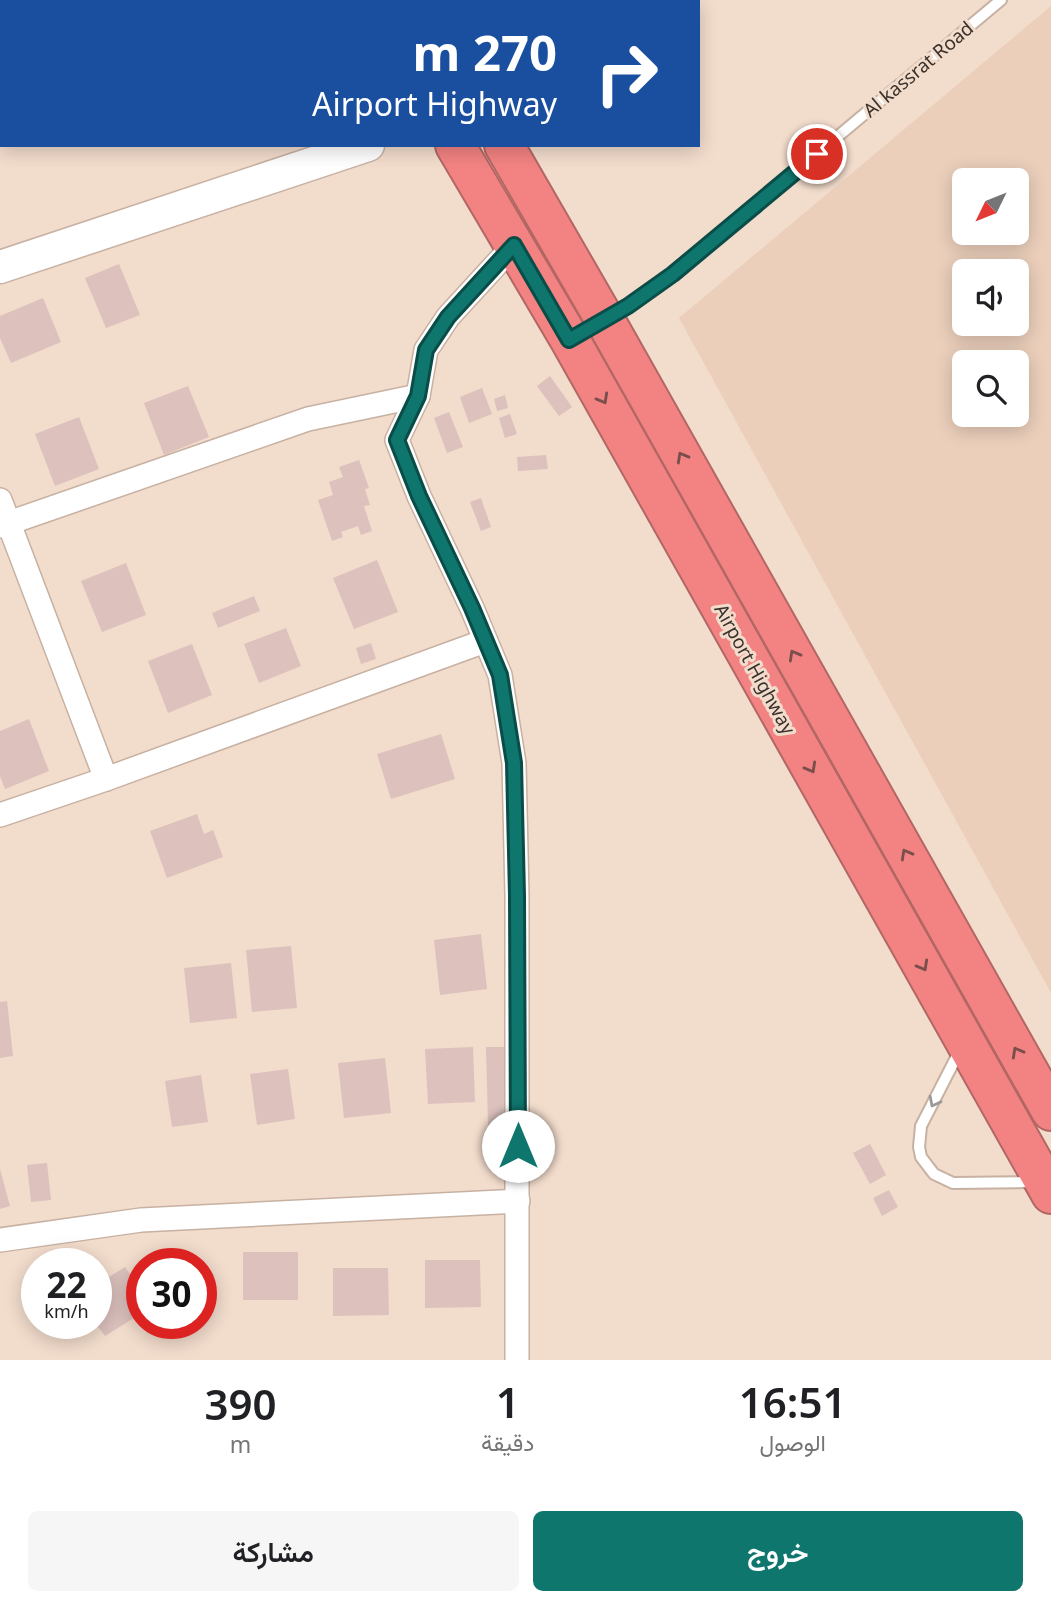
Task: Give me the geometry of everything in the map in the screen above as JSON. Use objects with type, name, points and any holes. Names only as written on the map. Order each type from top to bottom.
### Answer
[{"type":"highway","name":"Airport Highway","points":[[456,147],[569,340],[1048,1188]]},
{"type":"highway","name":"Airport Highway","points":[[505,147],[1051,1111]]},
{"type":"highway","points":[[569,340],[605,320]]},
{"type":"street","points":[[0,267],[362,147]]},
{"type":"street","points":[[514,245],[448,317],[426,350],[418,396],[397,440],[419,496],[472,608],[500,675],[514,763],[517,896],[517,1360]]},
{"type":"street","points":[[4,525],[308,419],[418,396]]},
{"type":"street","points":[[0,500],[4,525],[106,779]]},
{"type":"street","points":[[0,814],[106,779],[485,641]]},
{"type":"street","points":[[0,1240],[141,1220],[518,1201]]},
{"type":"lane","name":"Al kassrat Road","points":[[605,320],[673,274],[1001,0]]},
{"type":"lane","points":[[965,1041],[921,1126],[921,1157],[934,1174],[953,1183],[1048,1188]]},
{"type":"shaded area","points":[[1051,6],[1051,993],[679,318]]},
{"type":"building","points":[[119,264],[140,315],[106,328],[85,278]]},
{"type":"building","points":[[43,298],[61,342],[11,363],[0,338],[0,316]]},
{"type":"building","points":[[550,376],[572,407],[559,416],[537,386]]},
{"type":"building","points":[[188,386],[209,437],[164,455],[144,403]]},
{"type":"building","points":[[482,388],[492,414],[469,423],[460,397]]},
{"type":"building","points":[[505,395],[508,408],[497,411],[494,399]]},
{"type":"building","points":[[449,412],[463,447],[447,453],[434,418]]},
{"type":"building","points":[[510,414],[517,434],[505,438],[499,418]]},
{"type":"building","points":[[79,417],[99,469],[55,486],[35,434]]},
{"type":"building","points":[[546,455],[548,469],[518,471],[517,457]]},
{"type":"building","points":[[359,460],[369,488],[365,489],[370,505],[364,506],[372,531],[361,535],[358,526],[341,532],[343,537],[332,541],[318,500],[333,495],[329,482],[343,477],[339,467]]},
{"type":"building","points":[[481,498],[491,527],[481,531],[470,502]]},
{"type":"building","points":[[377,560],[398,612],[354,629],[333,578]]},
{"type":"building","points":[[126,563],[146,615],[102,632],[81,581]]},
{"type":"building","points":[[254,596],[260,611],[218,628],[212,613]]},
{"type":"building","points":[[286,628],[301,666],[259,683],[244,644]]},
{"type":"building","points":[[371,643],[376,659],[361,664],[356,648]]},
{"type":"building","points":[[192,644],[212,695],[168,713],[148,661]]},
{"type":"building","points":[[29,719],[49,771],[5,789],[0,776],[0,731]]},
{"type":"building","points":[[441,734],[455,779],[391,799],[377,754]]},
{"type":"building","points":[[197,814],[204,834],[213,830],[223,857],[167,878],[150,831]]},
{"type":"building","points":[[481,934],[487,989],[440,995],[434,940]]},
{"type":"building","points":[[291,946],[297,1008],[252,1012],[246,950]]},
{"type":"building","points":[[231,963],[237,1018],[190,1023],[184,968]]},
{"type":"building","points":[[7,1001],[13,1056],[0,1058],[0,1002]]},
{"type":"building","points":[[473,1047],[475,1102],[428,1104],[425,1049]]},
{"type":"building","points":[[486,1047],[506,1047],[509,1164],[489,1164]]},
{"type":"building","points":[[385,1058],[391,1113],[344,1118],[338,1063]]},
{"type":"building","points":[[288,1069],[295,1119],[257,1125],[250,1074]]},
{"type":"building","points":[[201,1075],[208,1122],[172,1127],[165,1081]]},
{"type":"building","points":[[870,1144],[886,1175],[870,1184],[853,1153]]},
{"type":"building","points":[[47,1163],[51,1200],[31,1202],[27,1165]]},
{"type":"building","points":[[0,1169],[10,1206],[0,1209]]},
{"type":"building","points":[[889,1190],[898,1207],[882,1216],[873,1198]]},
{"type":"building","points":[[243,1252],[298,1252],[298,1300],[243,1300]]},
{"type":"building","points":[[425,1260],[480,1260],[481,1307],[425,1308]]},
{"type":"building","points":[[126,1268],[126,1323],[112,1332],[112,1275]]},
{"type":"building","points":[[333,1268],[388,1268],[389,1315],[333,1316]]},
{"type":"route","points":[[518,1146],[514,763],[500,675],[472,608],[419,496],[397,440],[418,396],[426,350],[448,317],[514,245],[569,340],[628,306],[673,274],[817,154]]}]
